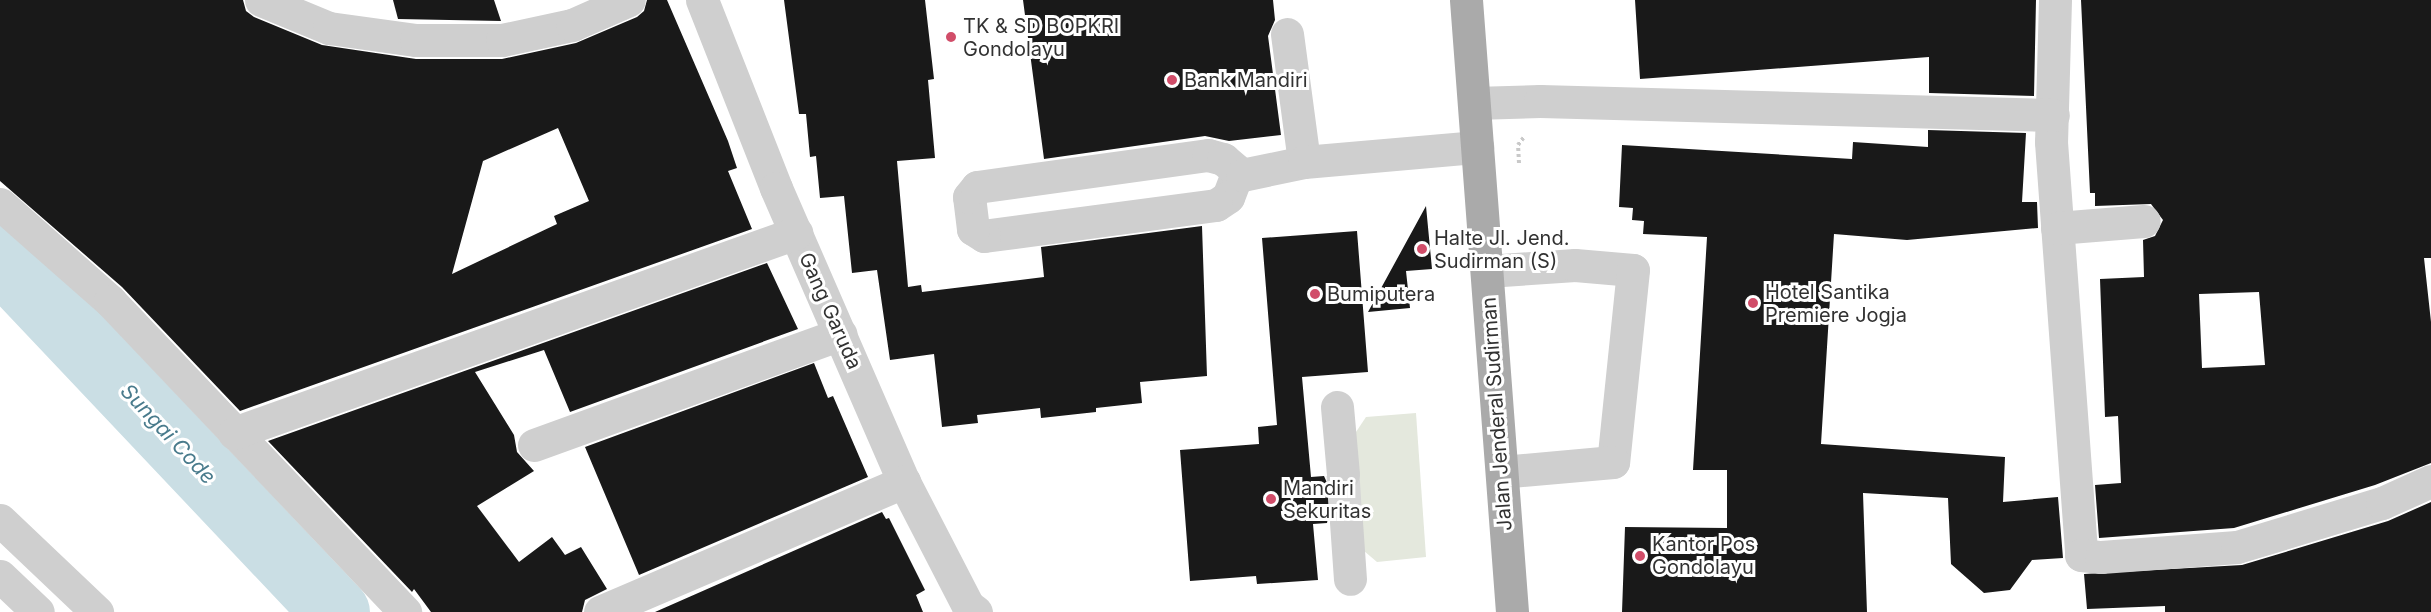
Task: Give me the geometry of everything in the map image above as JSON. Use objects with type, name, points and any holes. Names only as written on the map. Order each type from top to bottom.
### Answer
[{"type":"main road","name":"Jalan Jenderal Sudirman","points":[[1466,0],[1512,612]]},
{"type":"street","points":[[261,0],[329,28],[416,40],[502,40],[572,25],[629,0]]},
{"type":"street","name":"Gang Garuda","points":[[702,0],[796,233],[904,482],[969,606],[976,612]]},
{"type":"street","points":[[2055,0],[2053,115],[2057,228],[2081,555],[2237,547],[2382,503],[2431,481]]},
{"type":"street","points":[[1287,34],[1302,147]]},
{"type":"street","points":[[1474,103],[1540,101],[2053,115]]},
{"type":"street","points":[[1242,175],[1223,159],[1208,155],[977,187],[969,197],[973,229],[984,237],[1216,205],[1228,197],[1235,179],[1242,175],[1304,162],[1477,147]]},
{"type":"street","points":[[0,204],[110,301],[405,612]]},
{"type":"street","points":[[2057,228],[2144,221]]},
{"type":"street","points":[[234,433],[796,233]]},
{"type":"street","points":[[1487,271],[1575,265],[1633,270],[1614,462],[1502,472]]},
{"type":"street","points":[[534,445],[840,334]]},
{"type":"street","points":[[1337,407],[1343,474]]},
{"type":"street","points":[[600,612],[904,482]]},
{"type":"street","points":[[0,520],[97,612]]},
{"type":"street","points":[[1346,522],[1350,579]]},
{"type":"street","points":[[34,551],[2,578],[38,612]]},
{"type":"path","points":[[1520,163],[1518,145],[1525,136],[1537,135]]},
{"type":"shaded area","points":[[1416,413],[1426,557],[1377,562],[1357,545],[1350,441],[1366,417]]},
{"type":"building","points":[[0,0],[243,0],[246,11],[254,17],[322,45],[416,59],[502,59],[576,43],[637,17],[644,11],[647,0],[667,0],[728,141],[737,168],[728,171],[752,229],[240,411],[122,287],[0,181]],"holes":[[[558,128],[589,201],[554,216],[557,224],[452,274],[483,161]]]},
{"type":"building","points":[[393,0],[494,0],[501,21],[398,19]]},
{"type":"building","points":[[784,0],[925,0],[934,79],[928,80],[935,158],[897,161],[908,287],[921,285],[922,292],[1044,277],[1041,247],[1202,226],[1207,376],[1140,382],[1142,403],[1096,408],[1096,412],[1041,418],[1040,408],[977,415],[978,423],[942,427],[934,354],[890,360],[877,270],[852,273],[844,196],[820,198],[816,156],[810,157],[806,114],[799,114]]},
{"type":"building","name":"Bank Mandiri","points":[[1023,0],[1273,0],[1275,20],[1268,36],[1281,135],[1229,141],[1205,136],[1044,159]]},
{"type":"building","points":[[1635,0],[2036,0],[2034,96],[1929,93],[1929,57],[1640,79]]},
{"type":"building","points":[[2081,0],[2431,0],[2431,258],[2424,258],[2431,322],[2431,463],[2375,485],[2234,528],[2099,538],[2095,485],[2121,483],[2118,416],[2105,417],[2100,279],[2144,277],[2143,240],[2155,236],[2163,220],[2151,204],[2095,206],[2095,193],[2090,193]],"holes":[[[2259,292],[2265,365],[2202,368],[2199,294]]]},
{"type":"building","name":"Hotel Santika Premiere Jogja","points":[[1928,130],[2026,133],[2022,202],[2037,202],[2038,228],[1907,240],[1834,234],[1821,444],[2005,457],[2003,502],[2058,497],[2063,558],[2032,560],[2010,590],[1984,593],[1951,564],[1948,498],[1863,493],[1867,612],[1622,612],[1625,527],[1727,528],[1727,470],[1693,470],[1707,237],[1643,234],[1644,221],[1632,220],[1633,208],[1619,207],[1622,145],[1852,159],[1853,142],[1928,147]]},
{"type":"building","points":[[1426,206],[1432,269],[1406,271],[1410,308],[1368,312]]},
{"type":"building","points":[[1357,231],[1368,372],[1302,377],[1311,477],[1324,476],[1328,485],[1344,493],[1358,485],[1360,510],[1344,503],[1329,513],[1327,523],[1313,524],[1318,580],[1257,584],[1256,576],[1190,581],[1180,450],[1259,444],[1258,427],[1277,425],[1262,238]]},
{"type":"building","points":[[767,263],[798,329],[570,412],[544,350],[475,372],[514,435],[517,452],[534,471],[477,506],[519,562],[552,537],[565,555],[581,547],[607,589],[585,600],[582,612],[431,612],[414,589],[412,592],[268,441]]},
{"type":"building","points":[[814,363],[828,398],[833,396],[868,477],[639,575],[585,447]]},
{"type":"building","points":[[2431,502],[2431,612],[2165,612],[2165,606],[2087,609],[2084,574],[2242,565],[2388,521]]},
{"type":"building","points":[[882,512],[886,519],[889,518],[925,590],[916,595],[923,612],[655,612]]},
{"type":"waterway","name":"Sungai Code","points":[[0,257],[336,612]]},
{"type":"tunnel","points":[[1343,474],[1346,522]]},
{"type":"place","name":"TK & SD BOPKRI Gondolayu","points":[[951,37]]},
{"type":"place","name":"Bank Mandiri","points":[[1172,80]]},
{"type":"place","name":"Halte Jl. Jend. Sudirman (S)","points":[[1422,249]]},
{"type":"place","name":"Bumiputera","points":[[1315,294]]},
{"type":"place","name":"Hotel Santika Premiere Jogja","points":[[1753,303]]},
{"type":"place","name":"Mandiri Sekuritas","points":[[1271,499]]},
{"type":"place","name":"Kantor Pos Gondolayu","points":[[1640,556]]}]
